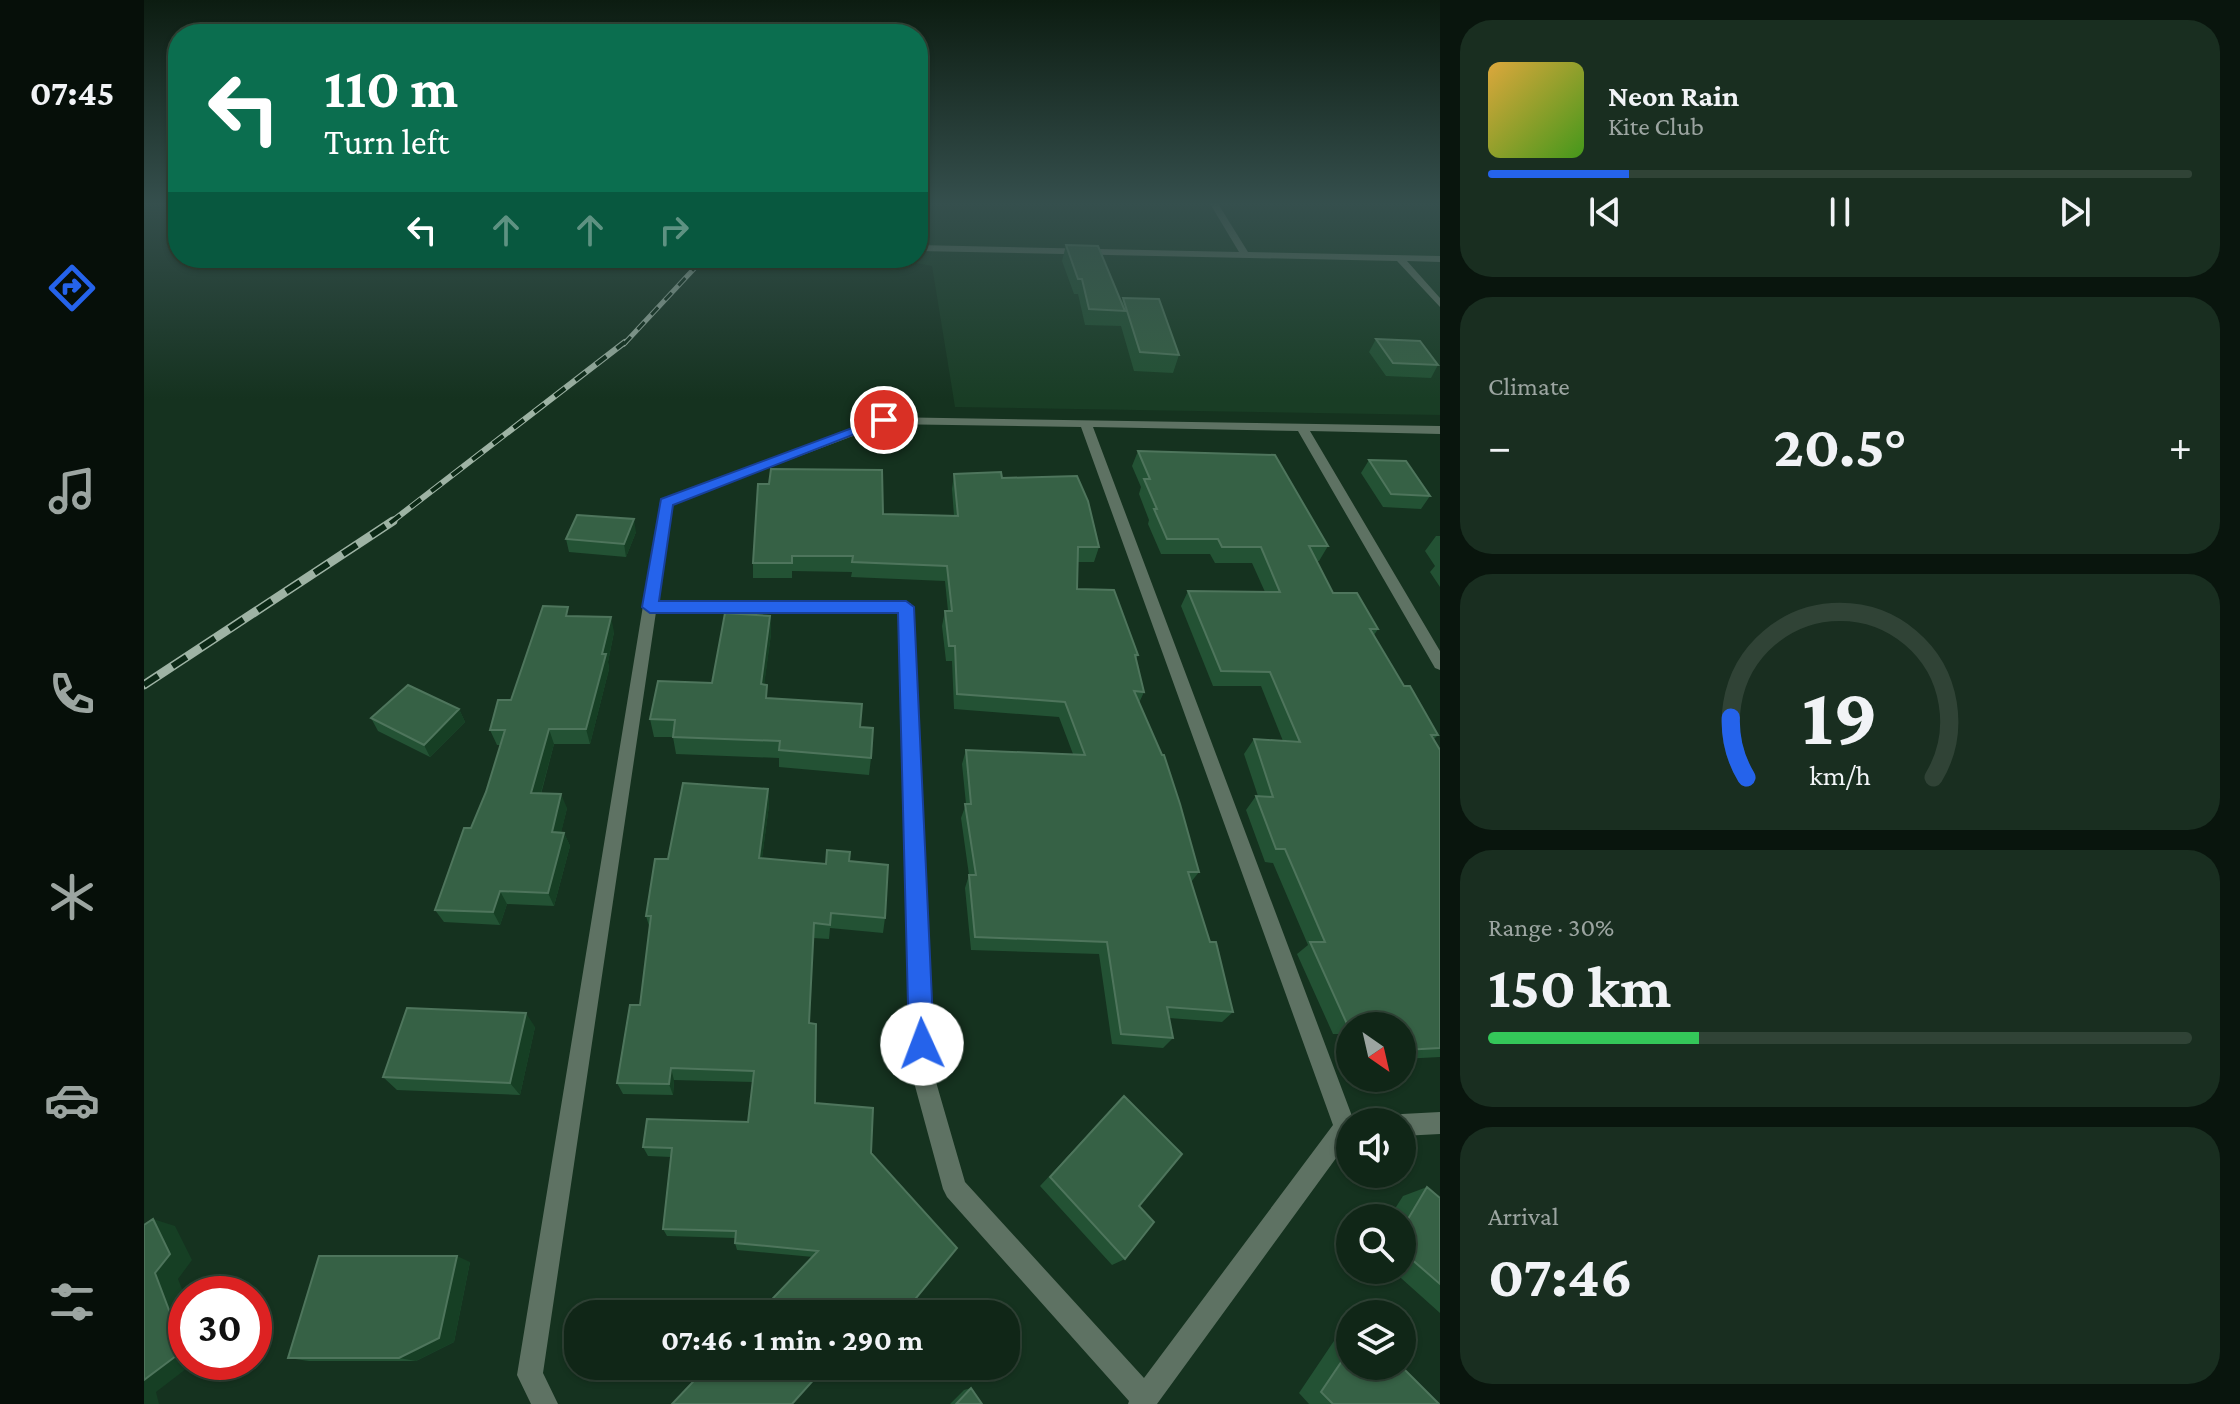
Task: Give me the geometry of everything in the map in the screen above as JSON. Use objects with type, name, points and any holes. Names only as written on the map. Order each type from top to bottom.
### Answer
[{"type":"street","points":[[1407,268],[1440,304]]},
{"type":"street","points":[[545,1404],[530,1375],[666,502],[884,420],[1440,430]]},
{"type":"street","points":[[1086,424],[1341,1108]]},
{"type":"street","points":[[1302,427],[1440,664]]},
{"type":"street","points":[[650,607],[906,607],[923,1075],[955,1189],[1143,1401],[1336,1142]]},
{"type":"street","points":[[1416,1124],[1440,1123]]},
{"type":"shaded area","points":[[932,268],[1440,268],[1440,415],[955,407]]},
{"type":"building","points":[[1074,268],[1107,268],[1125,311],[1089,309],[1082,279],[1078,279]]},
{"type":"building","points":[[1123,298],[1159,299],[1179,355],[1140,352]]},
{"type":"building","points":[[1376,339],[1420,341],[1438,365],[1393,363]]},
{"type":"building","points":[[1138,451],[1275,455],[1328,546],[1309,546],[1333,593],[1357,593],[1378,629],[1370,629],[1404,686],[1410,686],[1438,735],[1431,735],[1440,750],[1440,1048],[1416,1049],[1416,1012],[1342,1012],[1310,942],[1325,942],[1285,849],[1276,849],[1256,796],[1273,797],[1254,739],[1300,742],[1270,672],[1221,671],[1188,591],[1280,592],[1261,547],[1222,547],[1218,539],[1167,539],[1144,479],[1150,479]]},
{"type":"building","points":[[1369,460],[1406,461],[1430,496],[1391,494]]},
{"type":"building","points":[[771,469],[882,470],[883,514],[958,516],[954,474],[1001,472],[1002,478],[1077,476],[1088,501],[1099,547],[1078,547],[1077,589],[1114,590],[1138,655],[1135,655],[1144,692],[1134,691],[1164,755],[1180,804],[1199,872],[1188,872],[1210,942],[1216,942],[1233,1012],[1167,1007],[1173,1038],[1121,1034],[1107,942],[975,937],[969,875],[976,875],[965,804],[971,804],[966,750],[1085,755],[1065,702],[957,694],[955,646],[949,646],[945,611],[952,611],[947,566],[852,562],[853,556],[792,556],[792,563],[753,563],[758,484],[769,484]]},
{"type":"building","points":[[577,515],[634,519],[624,544],[566,539]]},
{"type":"building","points":[[543,606],[568,607],[566,616],[611,617],[602,654],[606,654],[586,729],[549,729],[531,793],[561,794],[552,832],[564,833],[548,893],[500,891],[493,912],[435,910],[464,828],[471,828],[486,792],[505,730],[490,730],[498,700],[511,700]]},
{"type":"building","points":[[725,613],[770,616],[761,684],[767,685],[766,698],[862,704],[860,727],[873,728],[871,758],[779,750],[780,741],[673,737],[675,720],[650,719],[658,681],[712,683]]},
{"type":"building","points":[[408,685],[459,709],[424,745],[371,718]]},
{"type":"building","points":[[683,783],[768,789],[759,858],[826,864],[827,850],[850,852],[849,861],[888,865],[885,918],[831,913],[830,925],[814,923],[809,1023],[816,1024],[815,1103],[873,1108],[871,1153],[957,1248],[914,1300],[771,1300],[818,1251],[735,1243],[736,1231],[663,1229],[672,1148],[643,1147],[647,1119],[748,1122],[754,1071],[671,1068],[669,1084],[617,1083],[630,1005],[640,1005],[651,916],[646,916],[655,859],[668,859]]},
{"type":"building","points":[[407,1008],[526,1013],[510,1083],[383,1077]]},
{"type":"building","points":[[1124,1096],[1182,1154],[1139,1206],[1154,1222],[1125,1259],[1050,1177]]},
{"type":"building","points":[[1427,1187],[1440,1198],[1440,1284],[1416,1263],[1416,1205]]},
{"type":"building","points":[[153,1219],[170,1254],[155,1273],[168,1308],[168,1362],[144,1380],[144,1225]]},
{"type":"building","points":[[319,1256],[457,1256],[439,1338],[399,1358],[288,1358]]},
{"type":"building","points":[[1336,1370],[1336,1380],[1415,1380],[1439,1404],[1333,1404],[1321,1392]]},
{"type":"building","points":[[695,1380],[813,1380],[792,1404],[672,1404]]},
{"type":"building","points":[[971,1388],[982,1404],[956,1404]]},
{"type":"railway","points":[[624,344],[695,268]]},
{"type":"railway","points":[[390,523],[625,342]]},
{"type":"railway","points":[[144,685],[390,523]]},
{"type":"route","points":[[884,420],[666,502],[650,607],[906,607],[922,1044]]}]
